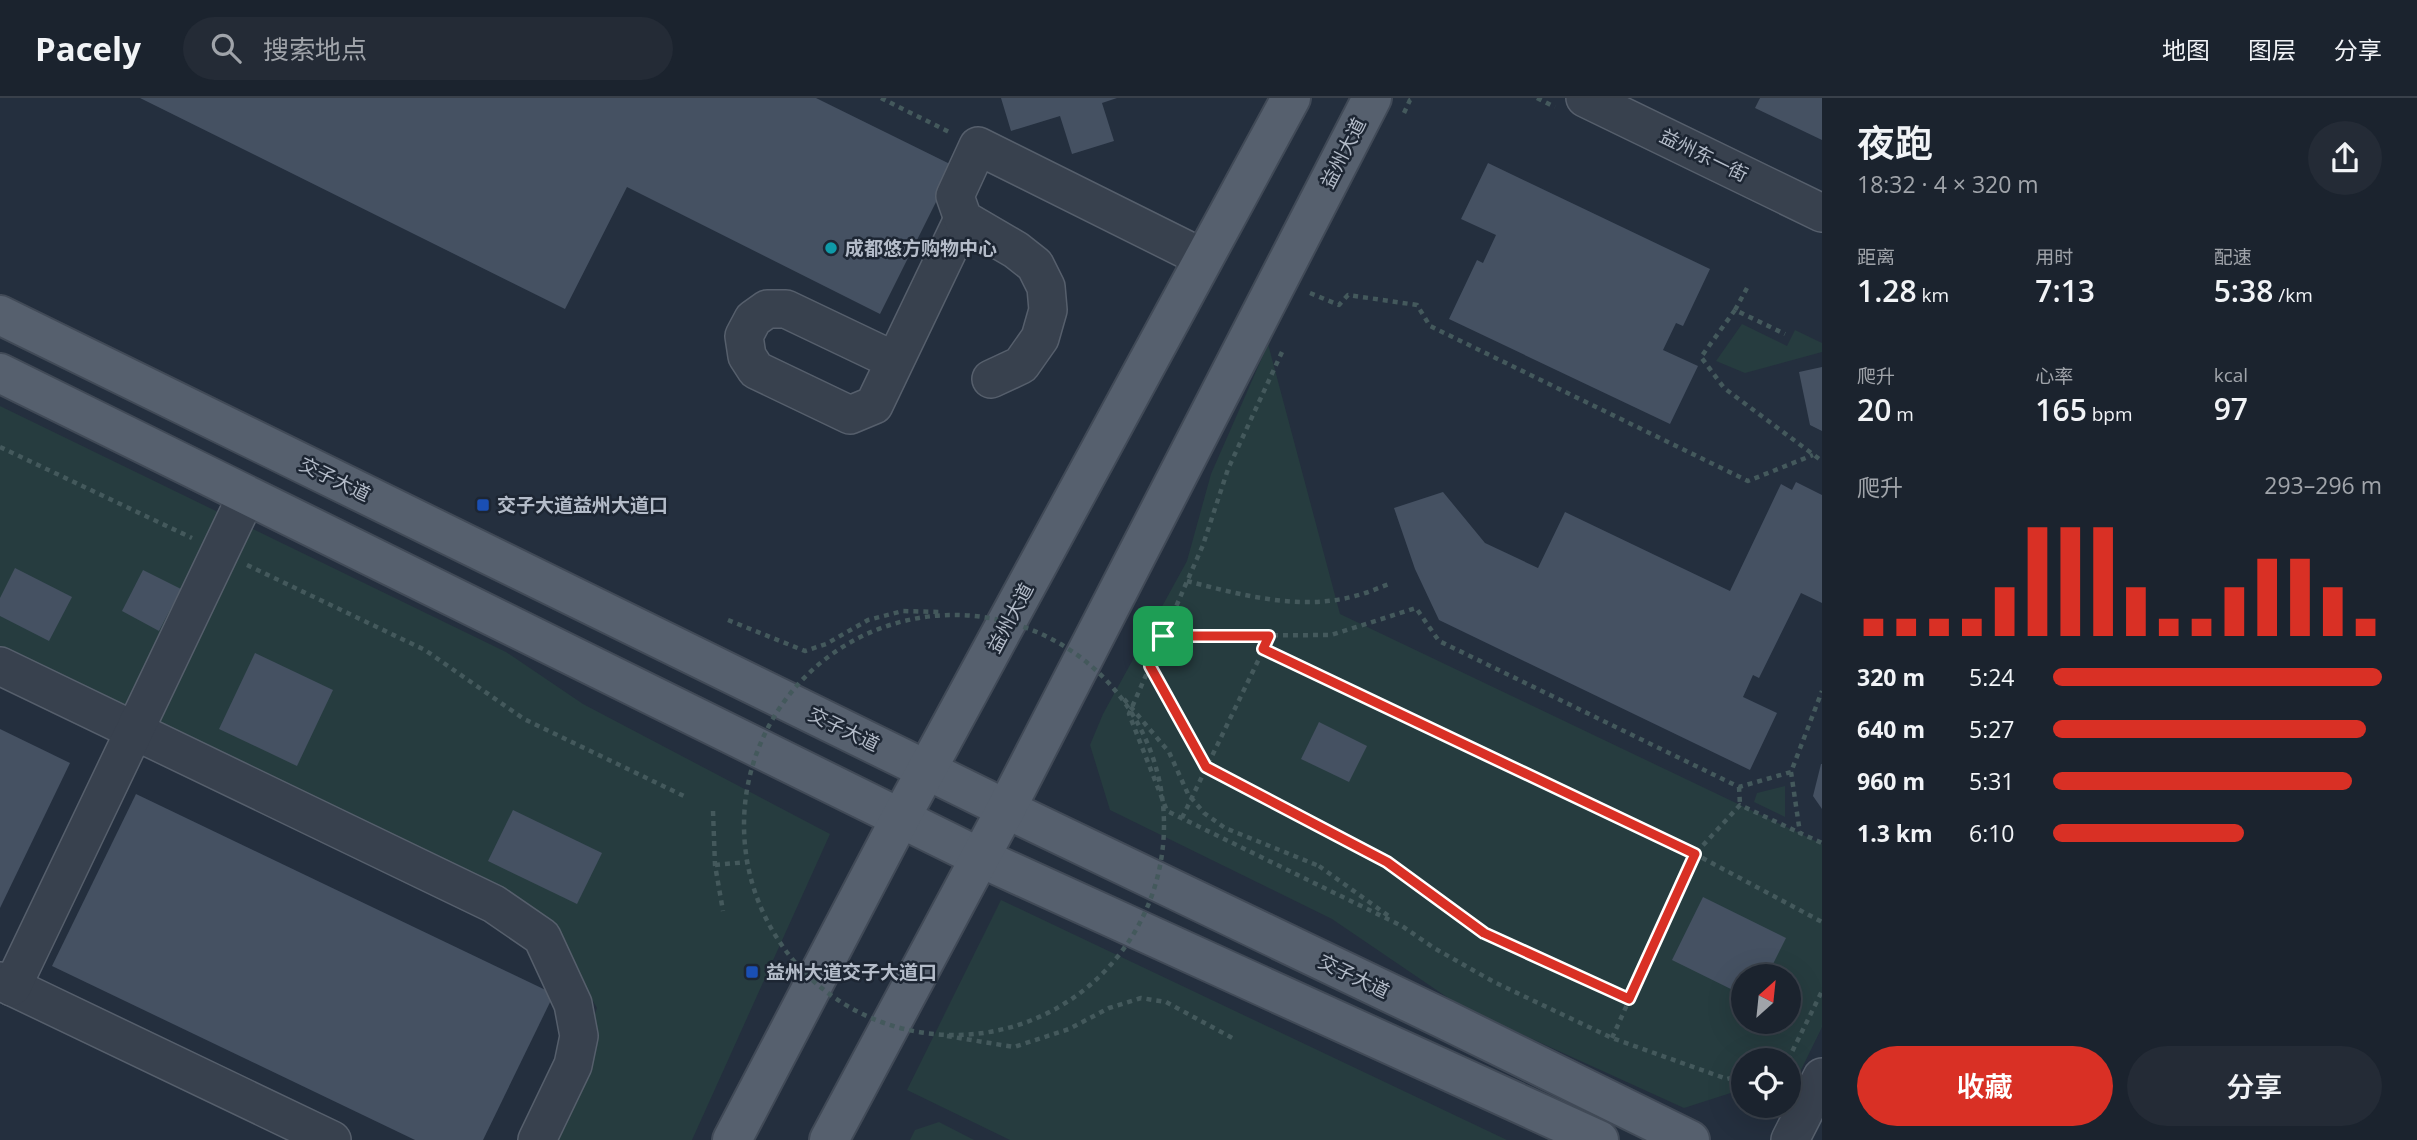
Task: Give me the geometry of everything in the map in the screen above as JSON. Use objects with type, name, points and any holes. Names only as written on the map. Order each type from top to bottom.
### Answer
[{"type":"main road","name":"益州大道","points":[[732,1140],[901,817],[1291,98]]},
{"type":"main road","name":"益州大道","points":[[829,1140],[1006,809],[1372,98]]},
{"type":"main road","name":"交子大道","points":[[0,315],[1006,809],[1690,1140]]},
{"type":"main road","points":[[0,373],[979,857],[1599,1140]]},
{"type":"street","name":"益州东一街","points":[[1585,98],[1822,213]]},
{"type":"street","points":[[991,379],[1021,365],[1040,338],[1048,310],[1045,287],[1035,265],[1016,250],[964,219],[955,196],[978,146],[1203,258]]},
{"type":"street","points":[[895,360],[964,219]]},
{"type":"street","points":[[247,495],[135,730],[6,984],[332,1140]]},
{"type":"street","points":[[0,666],[494,904],[542,936],[573,1004],[579,1036],[573,1065],[537,1140]]},
{"type":"street","points":[[1790,1140],[1822,1077]]},
{"type":"path","points":[[881,98],[978,146]]},
{"type":"path","points":[[1398,125],[1410,100],[1415,98]]},
{"type":"path","points":[[1306,302],[1317,281]]},
{"type":"path","points":[[1747,288],[1735,310],[1701,357],[1724,388],[1822,461]]},
{"type":"path","points":[[1310,293],[1339,305],[1348,295],[1417,305],[1430,326],[1748,481],[1813,455]]},
{"type":"path","points":[[1735,310],[1785,334]]},
{"type":"path","points":[[1286,343],[1228,469],[1203,545],[1129,714],[1167,811],[1402,926]]},
{"type":"path","points":[[0,446],[425,650],[524,719],[688,798]]},
{"type":"path","points":[[1187,582],[1246,596],[1306,602],[1354,596],[1392,583]]},
{"type":"path","points":[[1163,636],[1331,635],[1416,608],[1439,641],[1739,787],[1791,772]]},
{"type":"path","points":[[728,620],[805,651],[826,644],[867,620],[903,611],[943,612],[1013,623],[1070,649],[1117,691],[1170,752],[1188,794],[1204,813],[1225,828],[1319,866],[1402,926],[1465,967],[1612,1038],[1727,1079],[1731,1078]]},
{"type":"path","points":[[943,612],[898,622],[850,642],[808,673],[775,713],[754,760],[744,811],[747,862],[765,917],[796,964],[840,1002],[891,1026],[1014,1047],[1069,1029],[1108,1008],[1141,998],[1166,1002],[1236,1040]]},
{"type":"path","points":[[1182,818],[1269,636]]},
{"type":"path","points":[[1263,649],[1695,854],[1822,922]]},
{"type":"path","points":[[1150,666],[1206,767],[1387,862],[1484,933],[1629,999]]},
{"type":"path","points":[[947,1035],[1016,1027],[1078,997],[1126,948],[1157,887],[1166,818],[1152,751],[1117,691]]},
{"type":"path","points":[[1800,833],[1791,772],[1822,691]]},
{"type":"path","points":[[1612,1038],[1695,854],[1740,805],[1739,787]]},
{"type":"path","points":[[1740,805],[1822,843]]},
{"type":"path","points":[[713,811],[715,865],[723,911]]},
{"type":"path","points":[[715,865],[747,862]]},
{"type":"path","points":[[1794,1048],[1822,990]]},
{"type":"green space","points":[[1742,324],[1787,346],[1795,330],[1822,343],[1822,352],[1745,373],[1716,361]]},
{"type":"green space","points":[[1268,344],[1340,614],[1822,844],[1822,1027],[1801,1070],[1801,1048],[1731,1048],[1731,1093],[1684,1108],[1460,1006],[1332,919],[1110,810],[1090,745],[1103,714],[1187,561],[1211,474]]},
{"type":"green space","points":[[0,406],[506,652],[583,704],[830,834],[692,1140],[547,1140],[597,1008],[542,914],[0,654]]},
{"type":"green space","points":[[1785,786],[1785,817],[1754,802],[1757,793]]},
{"type":"green space","points":[[1001,900],[1507,1140],[1010,1140],[907,1090]]},
{"type":"green space","points":[[939,1122],[974,1140],[910,1140],[915,1130]]},
{"type":"building","name":"成都悠方购物中心","points":[[140,98],[816,98],[954,166],[880,314],[627,187],[565,309]]},
{"type":"building","points":[[1001,98],[1117,98],[1102,103],[1114,141],[1072,154],[1060,116],[1011,131]]},
{"type":"building","points":[[1760,98],[1822,98],[1822,140],[1755,108]]},
{"type":"building","points":[[1488,163],[1710,269],[1683,326],[1676,323],[1663,350],[1698,366],[1670,424],[1449,319],[1477,260],[1483,263],[1496,235],[1461,219]]},
{"type":"building","points":[[1822,367],[1822,431],[1810,425],[1799,372]]},
{"type":"building","points":[[1796,482],[1822,495],[1822,603],[1801,593],[1759,678],[1753,675],[1743,697],[1777,713],[1750,770],[1439,620],[1415,569],[1394,508],[1443,492],[1485,543],[1538,568],[1565,512],[1730,591],[1781,484],[1792,490]]},
{"type":"building","points":[[15,568],[72,597],[49,641],[0,616],[0,598]]},
{"type":"building","points":[[143,570],[181,589],[159,631],[122,611]]},
{"type":"building","points":[[255,653],[333,690],[297,766],[219,729]]},
{"type":"building","points":[[1319,722],[1367,746],[1349,782],[1301,759]]},
{"type":"building","points":[[0,729],[70,763],[0,908]]},
{"type":"building","points":[[1822,764],[1822,809],[1813,796]]},
{"type":"building","points":[[136,794],[554,994],[483,1140],[415,1140],[52,966]]},
{"type":"building","points":[[513,810],[602,853],[577,904],[488,861]]},
{"type":"building","points":[[1703,897],[1786,938],[1773,964],[1731,964],[1731,989],[1672,960]]},
{"type":"place","name":"成都悠方购物中心","points":[[831,248]]},
{"type":"place","name":"交子大道益州大道口","points":[[483,505]]},
{"type":"place","name":"益州大道交子大道口","points":[[752,972]]},
{"type":"route","points":[[1163,636],[1269,636],[1263,649],[1695,854],[1629,999],[1484,933],[1387,862],[1206,767],[1150,666],[1163,636]]}]
